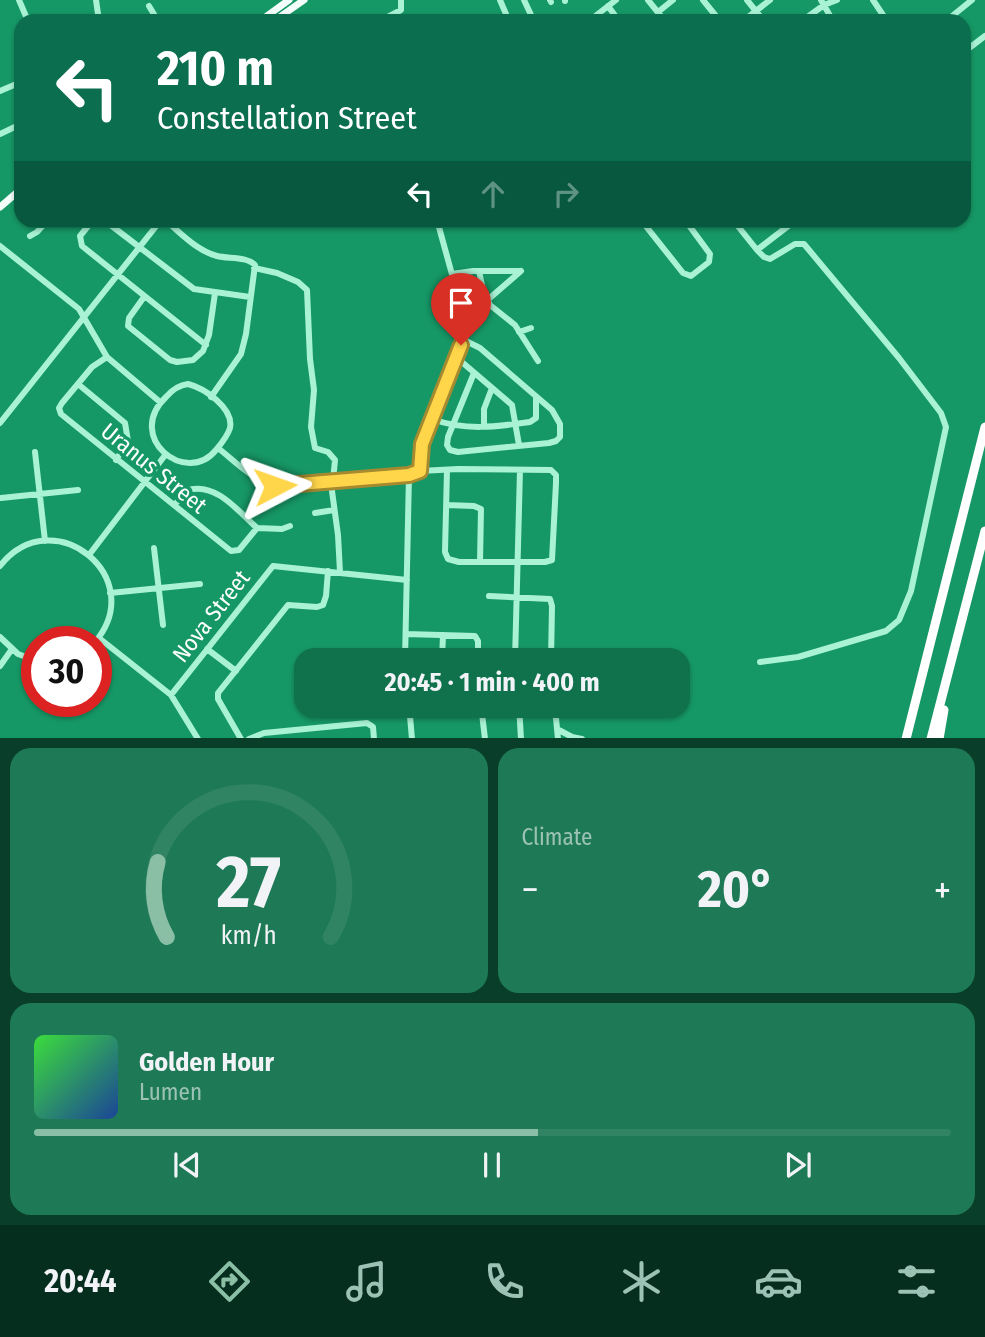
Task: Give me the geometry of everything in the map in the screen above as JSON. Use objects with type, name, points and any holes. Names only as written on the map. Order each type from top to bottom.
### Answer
[{"type":"highway","points":[[906,738],[985,427]]},
{"type":"highway","points":[[931,738],[985,531]]},
{"type":"highway","points":[[939,738],[952,659]]},
{"type":"main road","points":[[270,14],[289,0]]},
{"type":"main road","points":[[284,14],[304,0]]},
{"type":"main road","points":[[0,207],[14,195]]},
{"type":"street","points":[[393,14],[401,10],[401,0]]},
{"type":"street","points":[[598,14],[616,0]]},
{"type":"street","points":[[648,0],[658,12],[673,0]]},
{"type":"street","points":[[703,0],[714,14]]},
{"type":"street","points":[[747,0],[759,14]]},
{"type":"street","points":[[752,14],[770,0]]},
{"type":"street","points":[[823,3],[837,0]]},
{"type":"street","points":[[955,14],[972,0]]},
{"type":"street","points":[[149,6],[154,14]]},
{"type":"street","points":[[608,6],[614,14]]},
{"type":"street","points":[[971,47],[985,36]]},
{"type":"street","points":[[30,236],[41,228]]},
{"type":"street","points":[[86,228],[80,234],[79,242],[144,298],[206,345]]},
{"type":"street","points":[[114,228],[194,289],[250,297]]},
{"type":"street","points":[[0,423],[156,228]]},
{"type":"street","points":[[173,228],[203,251],[254,263],[241,354],[211,397]]},
{"type":"street","points":[[420,471],[422,444],[465,341],[452,274],[439,228]]},
{"type":"street","points":[[647,228],[683,273],[691,276],[707,264],[710,254],[691,228]]},
{"type":"street","points":[[739,228],[757,250],[770,259],[795,244],[802,243],[811,251],[941,413],[945,421],[946,436],[911,591],[897,623],[886,631],[798,657],[760,662]]},
{"type":"street","points":[[757,250],[786,228]]},
{"type":"street","points":[[0,246],[74,305],[107,357],[160,402]]},
{"type":"street","points":[[254,268],[277,273],[298,282],[307,290],[314,390],[311,427],[315,448],[328,452],[334,458],[332,491],[340,572]]},
{"type":"street","points":[[479,271],[488,301],[494,310],[511,320],[538,361]]},
{"type":"street","points":[[452,274],[521,271],[461,323]]},
{"type":"street","points":[[144,298],[127,323],[131,330],[152,347],[177,362],[193,360],[206,345],[215,293]]},
{"type":"street","points":[[519,332],[531,328]]},
{"type":"street","points":[[465,341],[470,341],[480,348],[552,410],[559,419],[560,437],[554,442],[452,451],[447,445],[474,373]]},
{"type":"street","name":"Uranus Street","points":[[107,357],[92,367],[62,403],[60,412],[116,460],[232,551],[239,550],[257,528]]},
{"type":"street","points":[[456,358],[512,405],[519,445]]},
{"type":"street","points":[[78,384],[125,423],[128,441],[116,460]]},
{"type":"street","points":[[185,384],[195,386],[227,411],[230,429],[218,448],[205,460],[196,464],[186,463],[166,454],[154,439],[150,427],[160,402],[185,384]]},
{"type":"street","points":[[484,426],[484,409],[492,388]]},
{"type":"street","points":[[432,419],[453,427],[466,428],[516,424],[535,420],[536,398]]},
{"type":"street","points":[[218,448],[259,480],[281,486],[409,475],[420,471],[447,470],[548,469],[556,475],[553,559],[548,562],[453,562],[447,559],[447,470]]},
{"type":"street","points":[[35,452],[45,541]]},
{"type":"street","points":[[89,555],[166,454]]},
{"type":"street","points":[[515,648],[520,470]]},
{"type":"street","points":[[405,648],[409,475]]},
{"type":"street","points":[[174,505],[189,490],[208,489],[219,495],[257,528],[282,530],[290,526]]},
{"type":"street","points":[[1,498],[78,490]]},
{"type":"street","points":[[447,505],[474,506],[481,509],[480,562]]},
{"type":"street","points":[[315,513],[334,510]]},
{"type":"street","points":[[1,564],[21,548],[45,541],[64,542],[89,555],[103,572],[110,593],[109,617],[104,626]]},
{"type":"street","points":[[154,548],[163,625]]},
{"type":"street","name":"Nova Street","points":[[171,695],[273,566],[407,580]]},
{"type":"street","points":[[241,738],[217,695],[288,605],[318,607],[324,604],[328,571]]},
{"type":"street","points":[[110,593],[200,584]]},
{"type":"street","points":[[489,596],[548,598],[551,601],[551,648]]},
{"type":"street","points":[[406,634],[477,638],[477,648]]},
{"type":"street","points":[[442,648],[443,635]]},
{"type":"street","points":[[0,637],[12,649],[21,653]]},
{"type":"street","points":[[0,666],[12,649]]},
{"type":"street","points":[[206,649],[236,671]]},
{"type":"street","points":[[112,651],[171,695],[198,738]]},
{"type":"street","points":[[410,718],[412,738]]},
{"type":"street","points":[[483,718],[485,738]]},
{"type":"street","points":[[520,718],[521,738]]},
{"type":"street","points":[[556,718],[558,738]]},
{"type":"street","points":[[249,738],[269,733],[368,723],[373,727],[374,738]]},
{"type":"street","points":[[558,729],[572,737],[582,738]]},
{"type":"route","points":[[275,486],[409,475],[420,471],[422,444],[461,345]]}]
